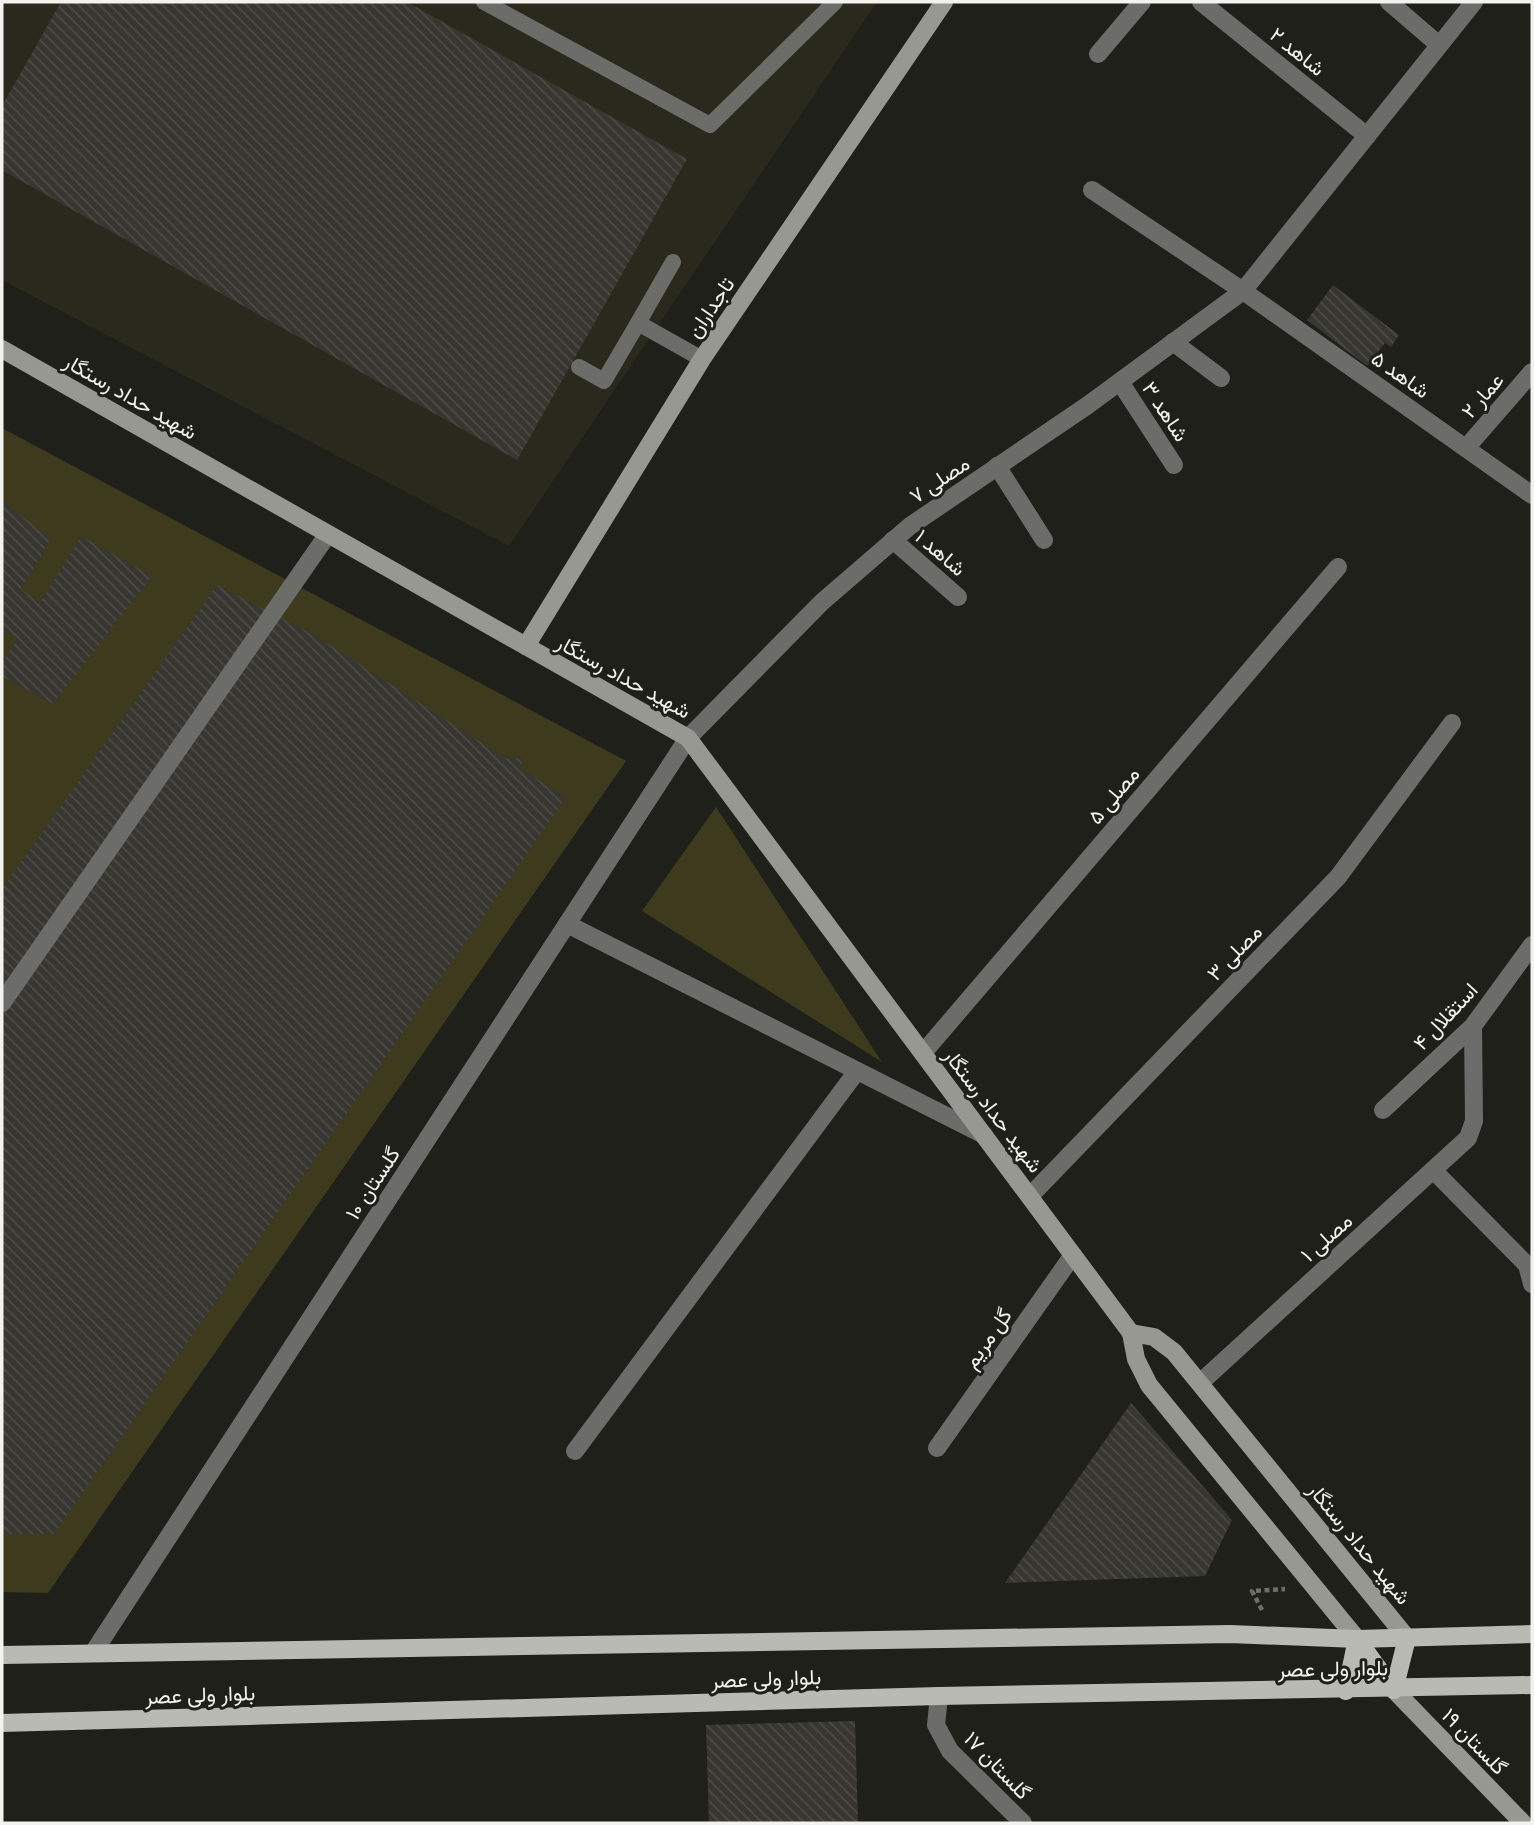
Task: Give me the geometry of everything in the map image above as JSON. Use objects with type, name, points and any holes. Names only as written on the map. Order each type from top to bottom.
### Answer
[{"type":"main road","name":"تاجداران","points":[[526,646],[702,359],[943,2]]},
{"type":"main road","name":"شهید حداد رستگار","points":[[2,349],[688,738],[1131,1333],[1136,1359],[1149,1385],[1357,1639]]},
{"type":"main road","name":"شهید حداد رستگار","points":[[1131,1333],[1154,1337],[1174,1352],[1201,1381],[1407,1638]]},
{"type":"main road","name":"بلوار ولی عصر","points":[[2,1655],[1230,1633],[1357,1639],[1532,1634]]},
{"type":"main road","points":[[1394,1690],[1407,1638]]},
{"type":"main road","points":[[1357,1639],[1394,1690]]},
{"type":"main road","points":[[1346,1690],[1357,1639]]},
{"type":"main road","name":"بلوار ولی عصر","points":[[2,1723],[939,1696],[1394,1690],[1532,1685]]},
{"type":"main road","name":"گلستان ۱۹","points":[[1394,1690],[1523,1823]]},
{"type":"street","points":[[1098,54],[1142,2]]},
{"type":"street","name":"شاهد ۲","points":[[1201,2],[1367,136]]},
{"type":"street","points":[[1390,2],[1439,46]]},
{"type":"street","name":"مصلی ۷","points":[[688,738],[822,602],[893,540],[1120,382],[1243,291],[1474,2]]},
{"type":"street","name":"شاهد ۵","points":[[1092,190],[1243,291],[1532,495]]},
{"type":"street","points":[[1173,342],[1221,378]]},
{"type":"street","name":"عمار ۲","points":[[1466,448],[1532,372]]},
{"type":"street","name":"شاهد ۳","points":[[1120,382],[1174,465]]},
{"type":"street","points":[[997,466],[1044,540]]},
{"type":"street","points":[[2,1003],[328,534]]},
{"type":"street","name":"شاهد ۱","points":[[893,540],[958,597]]},
{"type":"street","name":"مصلی ۵","points":[[923,1053],[1338,567]]},
{"type":"street","name":"مصلی ۳","points":[[1030,1196],[1338,877],[1452,723]]},
{"type":"street","name":"گلستان ۱۰","points":[[93,1653],[688,738]]},
{"type":"street","points":[[567,924],[984,1136]]},
{"type":"street","name":"استقلال ۴","points":[[1383,1110],[1473,1026],[1532,945]]},
{"type":"street","name":"مصلی ۱","points":[[1201,1381],[1468,1138],[1474,1121],[1473,1026]]},
{"type":"street","points":[[575,1451],[857,1071]]},
{"type":"street","points":[[1434,1171],[1527,1265],[1532,1284]]},
{"type":"street","name":"گل مریم","points":[[937,1448],[1073,1255]]},
{"type":"street","name":"گلستان ۱۷","points":[[939,1696],[936,1725],[950,1751],[1023,1823]]},
{"type":"lane","points":[[484,2],[710,125],[835,2]]},
{"type":"lane","points":[[579,367],[604,382],[673,262]]},
{"type":"lane","points":[[638,323],[702,359]]},
{"type":"shaded area","points":[[2,2],[877,2],[509,546],[2,280]]},
{"type":"shaded area","points":[[2,428],[626,761],[48,1593],[2,1592]]},
{"type":"shaded area","points":[[716,807],[882,1062],[642,911]]},
{"type":"building","points":[[61,2],[407,2],[687,159],[517,460],[2,170],[2,106]]},
{"type":"building","points":[[1333,285],[1399,335],[1391,347],[1385,343],[1367,366],[1307,320]]},
{"type":"building","points":[[2,500],[51,539],[21,589],[40,603],[81,536],[152,576],[53,704],[2,676],[2,663],[18,638],[2,630]]},
{"type":"building","points":[[217,585],[316,636],[507,759],[522,757],[522,769],[566,798],[54,1534],[2,1534],[2,889]]},
{"type":"building","points":[[1131,1403],[1232,1520],[1205,1576],[1005,1583]]},
{"type":"building","points":[[855,1721],[858,1823],[709,1823],[706,1725]]}]
